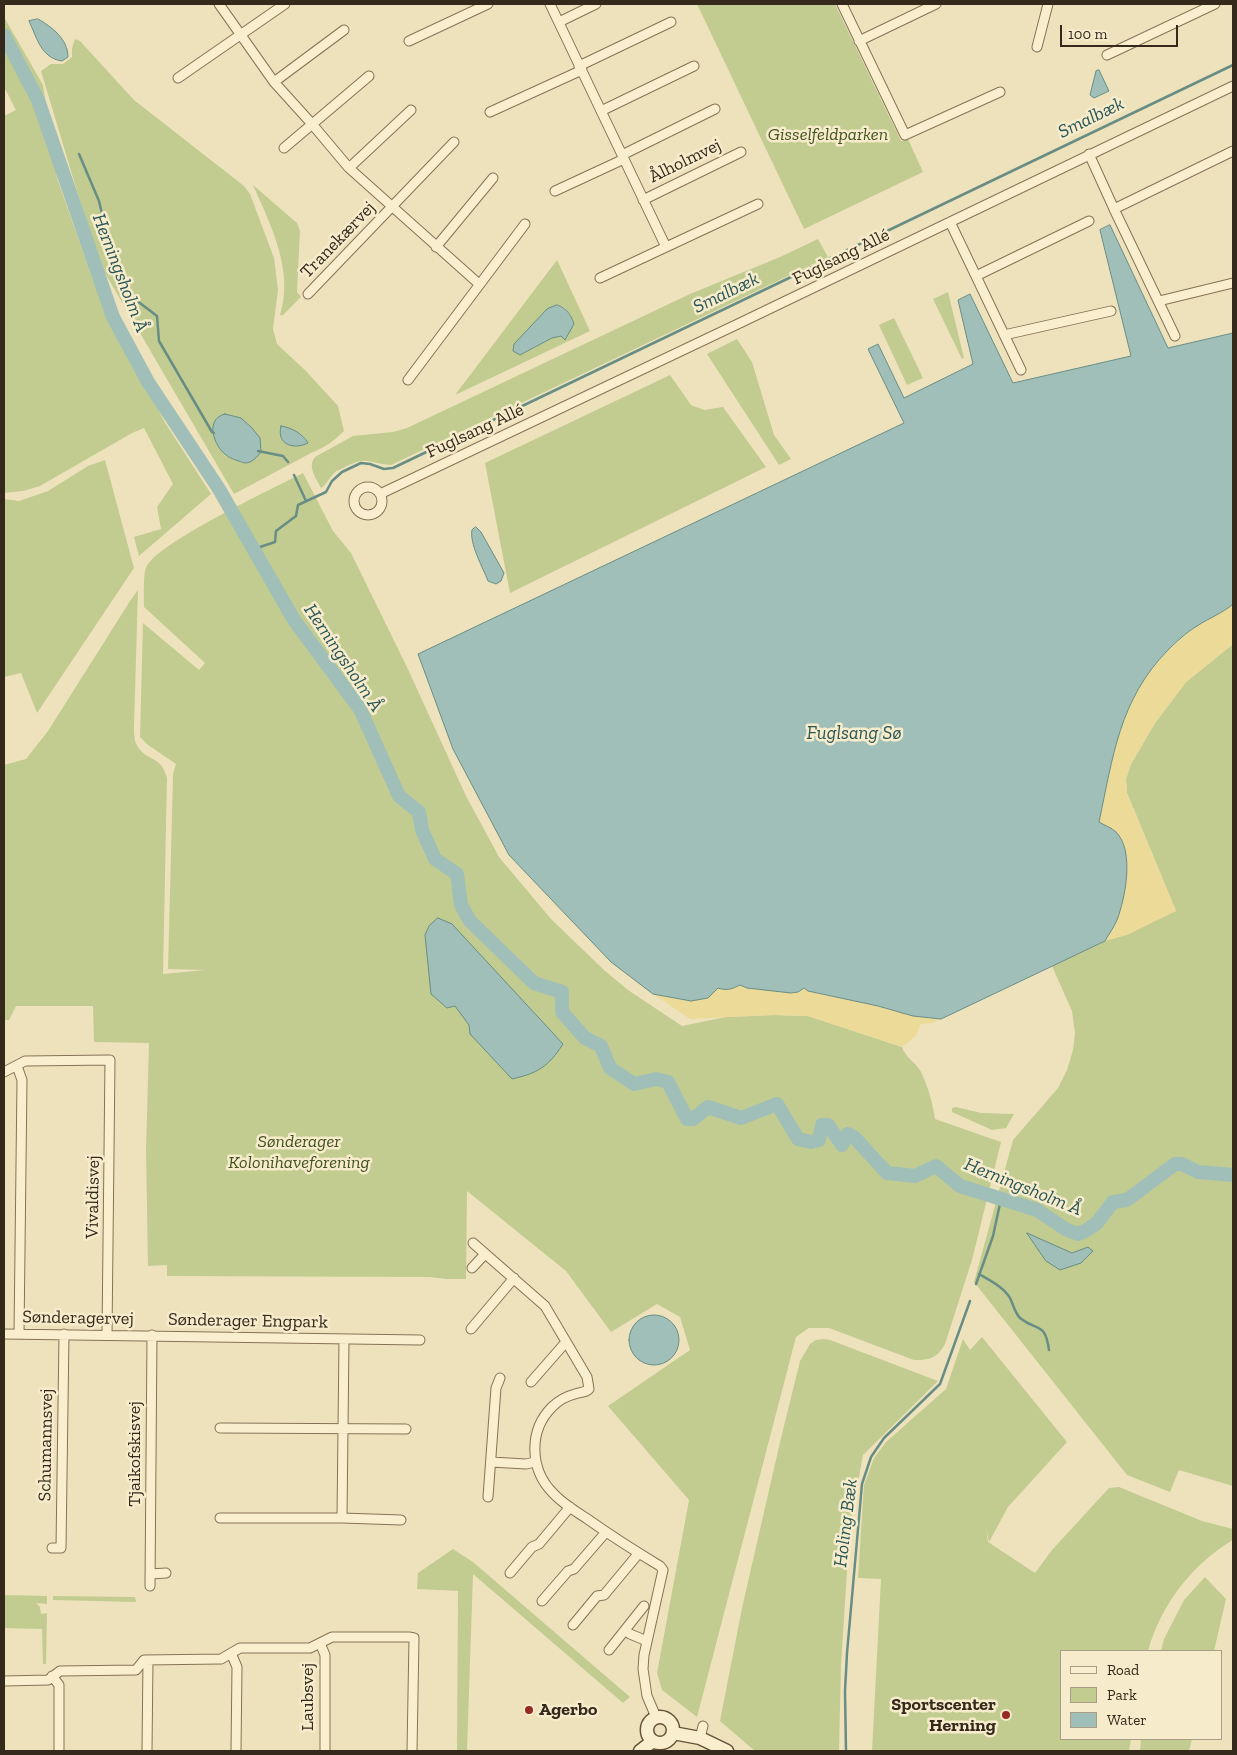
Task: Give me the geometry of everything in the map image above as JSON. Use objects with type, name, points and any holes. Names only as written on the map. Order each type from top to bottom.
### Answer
[{"type":"street","name":"Tranekærvej","points":[[219,4],[274,82],[349,168],[391,208],[479,284]]},
{"type":"street","points":[[178,78],[285,4]]},
{"type":"street","points":[[409,41],[488,4]]},
{"type":"street","name":"Ålholmvej","points":[[550,4],[666,248]]},
{"type":"street","points":[[559,22],[596,4]]},
{"type":"street","points":[[842,4],[905,135],[1000,92]]},
{"type":"street","points":[[859,41],[936,4]]},
{"type":"street","points":[[1037,47],[1048,4]]},
{"type":"street","points":[[1107,55],[1215,4]]},
{"type":"street","points":[[490,112],[671,22]]},
{"type":"street","points":[[274,82],[344,30]]},
{"type":"street","points":[[601,111],[694,66]]},
{"type":"street","points":[[284,148],[369,76]]},
{"type":"street","name":"Fuglsang Allé","points":[[380,494],[1233,86]]},
{"type":"street","name":"Ålholmvej","points":[[555,191],[715,109]]},
{"type":"street","points":[[349,168],[411,110]]},
{"type":"street","name":"Tranekærvej","points":[[308,294],[454,142]]},
{"type":"street","points":[[1114,209],[1233,151]]},
{"type":"street","name":"Ålholmvej","points":[[643,200],[741,152]]},
{"type":"street","points":[[1089,154],[1175,336]]},
{"type":"street","points":[[436,247],[493,178]]},
{"type":"street","points":[[600,278],[758,204]]},
{"type":"street","points":[[976,276],[1089,221]]},
{"type":"street","points":[[950,222],[1021,370]]},
{"type":"street","points":[[408,380],[525,224]]},
{"type":"street","points":[[1159,301],[1233,283]]},
{"type":"street","points":[[1004,335],[1111,311]]},
{"type":"street","name":"Vivaldisvej","points":[[17,1066],[25,1061],[110,1060],[107,1335]]},
{"type":"street","points":[[4,1072],[17,1066],[22,1080],[19,1334]]},
{"type":"street","points":[[473,1243],[545,1306],[587,1377],[589,1389],[586,1392],[573,1394],[561,1399],[552,1406],[544,1416],[536,1436],[535,1462],[545,1484],[553,1494],[570,1507],[660,1566],[663,1570],[644,1655],[643,1669],[647,1696],[656,1717]]},
{"type":"street","points":[[472,1268],[485,1254]]},
{"type":"street","points":[[471,1329],[514,1278]]},
{"type":"street","name":"Sønderagervej","points":[[4,1334],[152,1335]]},
{"type":"street","name":"Schumannsvej","points":[[52,1548],[61,1548],[64,1334]]},
{"type":"street","name":"Sønderager Engpark","points":[[152,1335],[420,1340]]},
{"type":"street","name":"Tjaikofskisvej","points":[[150,1586],[152,1335]]},
{"type":"street","name":"Sønderager Engpark","points":[[342,1518],[344,1340]]},
{"type":"street","points":[[531,1382],[566,1342]]},
{"type":"street","points":[[488,1497],[496,1388],[500,1378]]},
{"type":"street","points":[[220,1428],[406,1429]]},
{"type":"street","points":[[490,1462],[526,1464],[535,1462]]},
{"type":"street","points":[[510,1572],[532,1547],[538,1544],[570,1507]]},
{"type":"street","points":[[220,1518],[401,1520]]},
{"type":"street","points":[[542,1601],[568,1571],[574,1569],[606,1532]]},
{"type":"street","points":[[573,1625],[596,1597],[604,1595],[639,1553]]},
{"type":"street","points":[[150,1574],[166,1573]]},
{"type":"street","points":[[609,1650],[644,1606]]},
{"type":"street","points":[[625,1630],[648,1641]]},
{"type":"street","points":[[4,1681],[48,1680],[60,1672],[136,1670],[144,1660],[221,1659],[240,1648],[310,1648],[332,1637],[414,1638],[412,1751]]},
{"type":"street","name":"Laubsvej","points":[[320,1643],[325,1655],[325,1751]]},
{"type":"street","points":[[231,1653],[237,1667],[236,1751]]},
{"type":"street","points":[[147,1751],[148,1660]]},
{"type":"street","points":[[52,1676],[59,1685],[59,1751]]},
{"type":"street","points":[[663,1716],[673,1726],[673,1733],[667,1741],[660,1743],[653,1741],[648,1736],[647,1728],[650,1721],[656,1717],[663,1716]]},
{"type":"street","points":[[673,1733],[702,1732],[727,1751]]},
{"type":"street","points":[[640,1751],[653,1741]]},
{"type":"green space","name":"Gisselfeldparken","points":[[697,4],[835,4],[901,141],[908,139],[923,172],[804,229]]},
{"type":"green space","points":[[4,17],[43,85],[57,178],[94,283],[164,421],[211,494],[139,556],[134,537],[161,529],[157,507],[173,484],[144,428],[40,486],[23,491],[4,493],[4,116],[16,110],[4,87]]},
{"type":"green space","points":[[75,39],[80,41],[134,100],[244,186],[250,194],[274,258],[278,290],[273,329],[277,344],[305,370],[338,406],[344,431],[329,444],[234,494],[98,261],[41,71],[51,64],[63,64],[72,57]],"holes":[[[241,418],[260,438],[244,463],[226,456],[212,432]]]},
{"type":"green space","points":[[253,185],[297,223],[300,231],[297,292],[301,297],[283,315],[280,315],[284,298],[282,265],[273,232]]},
{"type":"green space","points":[[818,239],[828,257],[391,465],[359,461],[335,472],[321,488],[315,476],[312,465],[315,457],[353,436],[393,432],[407,428],[690,294],[780,257]]},
{"type":"green space","points":[[557,260],[590,331],[455,395]],"holes":[[[557,305],[564,307],[571,315],[565,340],[561,336],[552,338],[521,355]]]},
{"type":"green space","points":[[948,292],[964,358],[962,359],[933,299]]},
{"type":"green space","points":[[894,318],[923,378],[907,385],[879,325]]},
{"type":"green space","points":[[737,339],[752,362],[774,435],[791,459],[779,465],[707,354]]},
{"type":"green space","points":[[670,375],[691,405],[704,410],[723,407],[766,467],[510,593],[485,463]]},
{"type":"green space","points":[[105,460],[134,568],[37,713],[21,673],[4,677],[4,499],[19,501],[48,491],[88,466]]},
{"type":"green space","name":"Sønderager Kolonihaveforening","points":[[303,473],[333,531],[351,553],[406,665],[466,796],[499,857],[551,919],[604,970],[628,990],[682,1026],[726,1017],[808,1016],[902,1047],[906,1055],[924,1077],[935,1119],[1001,1142],[972,1260],[945,1344],[936,1355],[929,1359],[914,1360],[829,1328],[809,1328],[796,1337],[697,1717],[662,1690],[657,1673],[689,1500],[608,1406],[690,1350],[680,1317],[657,1304],[611,1332],[566,1271],[467,1191],[466,1279],[429,1277],[167,1276],[167,1265],[148,1266],[146,1150],[149,1043],[94,1042],[93,1006],[16,1006],[9,1020],[4,1020],[4,765],[26,759],[48,731],[138,590],[134,737],[142,752],[158,762],[167,778],[163,974],[205,970],[168,969],[173,774],[176,764],[148,745],[140,737],[143,623],[199,670],[205,663],[144,607],[145,572],[154,558],[192,531]]},
{"type":"green space","points":[[1233,644],[1233,1486],[1179,1470],[1170,1492],[1127,1475],[974,1282],[1013,1140],[1058,1088],[1067,1070],[1073,1050],[1075,1033],[1072,1011],[1052,966],[1176,911],[1127,793],[1126,779],[1131,764],[1155,723],[1186,682]]},
{"type":"green space","points":[[956,1107],[981,1113],[1014,1114],[1006,1128],[992,1130],[952,1112],[952,1108]]},
{"type":"green space","points":[[982,1337],[1067,1442],[1008,1507],[989,1542],[986,1528],[988,1542],[1035,1573],[1052,1550],[1109,1488],[1119,1487],[1202,1521],[1233,1529],[1233,1540],[1204,1561],[1191,1574],[1170,1602],[1161,1618],[1148,1650],[1060,1650],[1060,1740],[1131,1740],[1129,1751],[872,1751],[881,1579],[858,1578],[864,1485],[874,1458],[886,1442],[946,1389],[963,1339],[970,1350]]},
{"type":"green space","points":[[823,1339],[938,1381],[863,1455],[850,1525],[841,1665],[839,1751],[755,1751],[720,1721],[742,1608],[800,1361],[810,1344],[816,1340]]},
{"type":"green space","points":[[453,1549],[473,1562],[630,1697],[623,1703],[473,1574],[467,1751],[457,1751],[458,1591],[417,1589],[418,1573]]},
{"type":"green space","points":[[1205,1577],[1226,1599],[1214,1650],[1161,1650],[1164,1639],[1184,1600]]},
{"type":"green space","points":[[4,1595],[47,1596],[47,1604],[36,1603],[40,1607],[41,1614],[47,1613],[46,1664],[43,1664],[42,1629],[4,1628]]},
{"type":"green space","points":[[53,1596],[135,1597],[136,1602],[53,1600]]},
{"type":"green space","points":[[1141,1740],[1192,1740],[1189,1751],[1140,1751]]},
{"type":"sand","points":[[1233,604],[1233,644],[1186,682],[1155,723],[1131,764],[1126,779],[1127,793],[1176,911],[1127,935],[1105,941],[1116,921],[1126,883],[1099,822],[1117,737],[1127,709],[1143,680],[1168,650],[1195,627]]},
{"type":"sand","points":[[740,985],[791,993],[804,988],[808,991],[878,1006],[913,1016],[941,1019],[932,1023],[921,1024],[916,1036],[902,1047],[808,1016],[773,1015],[690,1019],[653,994],[691,1001],[708,998],[718,988],[732,989]]},
{"type":"water","points":[[38,19],[54,30],[62,39],[68,57],[62,61],[44,52],[29,21]]},
{"type":"water","points":[[1099,70],[1109,91],[1094,98],[1090,95],[1096,71]]},
{"type":"water","name":"Fuglsang Sø","points":[[1110,225],[1168,348],[1233,333],[1233,604],[1193,628],[1168,650],[1152,669],[1139,689],[1128,709],[1120,730],[1099,822],[1116,832],[1122,840],[1127,863],[1123,900],[1113,928],[1105,941],[941,1019],[913,1016],[878,1006],[808,991],[804,988],[798,992],[791,993],[747,988],[740,985],[729,989],[718,988],[708,998],[691,1001],[653,994],[611,962],[509,855],[453,749],[418,654],[904,423],[868,349],[878,344],[904,398],[973,364],[958,300],[970,294],[1013,383],[1131,356],[1100,230]]},
{"type":"water","points":[[557,305],[568,312],[574,324],[565,340],[561,336],[552,338],[520,355],[513,351],[514,344],[547,309]]},
{"type":"water","points":[[225,414],[241,418],[260,438],[261,452],[252,461],[245,463],[232,459],[218,446],[213,433],[213,427],[215,421]]},
{"type":"water","points":[[281,426],[303,436],[308,443],[297,446],[287,444],[281,438]]},
{"type":"water","points":[[476,527],[481,532],[504,573],[501,581],[496,584],[488,581],[474,548],[472,530]]},
{"type":"water","points":[[438,918],[452,924],[563,1044],[542,1068],[512,1079],[470,1034],[469,1025],[455,1006],[447,1008],[431,994],[425,935],[429,926]]},
{"type":"water","points":[[1027,1233],[1072,1253],[1088,1247],[1093,1251],[1081,1263],[1060,1270],[1046,1261]]},
{"type":"water","points":[[649,1315],[659,1315],[672,1322],[679,1335],[679,1345],[672,1358],[659,1365],[649,1365],[640,1361],[633,1354],[629,1345],[629,1335],[633,1326],[640,1319]]},
{"type":"waterway","name":"Herningsholm Å","points":[[4,35],[38,100],[113,317],[148,382],[219,489],[294,620],[360,709],[399,796],[419,812],[422,830],[435,859],[457,874],[461,905],[470,921],[534,983],[562,992],[562,1012],[585,1038],[601,1046],[610,1068],[634,1084],[656,1079],[668,1082],[687,1119],[693,1119],[708,1107],[741,1118],[777,1104],[798,1139],[811,1142],[819,1140],[822,1125],[828,1125],[842,1145],[848,1134],[854,1137],[887,1173],[915,1176],[936,1166],[960,1186],[1037,1210],[1067,1230],[1078,1234],[1097,1223],[1113,1202],[1127,1200],[1175,1164],[1182,1164],[1198,1172],[1233,1175]]},
{"type":"waterway","name":"Smalbæk","points":[[254,549],[275,542],[276,531],[296,516],[298,505],[326,492],[332,481],[342,472],[361,463],[384,469],[393,468],[1233,65]]},
{"type":"waterway","points":[[79,154],[99,201],[105,227],[106,248],[132,297],[157,316],[159,341],[214,433]]},
{"type":"waterway","points":[[258,451],[283,456],[288,462]]},
{"type":"waterway","points":[[294,475],[306,501]]},
{"type":"waterway","name":"Holing Bæk","points":[[976,1284],[993,1236],[1001,1199]]},
{"type":"waterway","points":[[979,1274],[1004,1290],[1020,1318],[1043,1331],[1049,1350]]},
{"type":"waterway","name":"Holing Bæk","points":[[846,1751],[845,1691],[847,1653],[862,1484],[871,1457],[884,1438],[940,1384],[970,1301]]},
{"type":"place","name":"Agerbo","points":[[529,1710]]},
{"type":"place","name":"Sportscenter Herning","points":[[1006,1715]]}]
